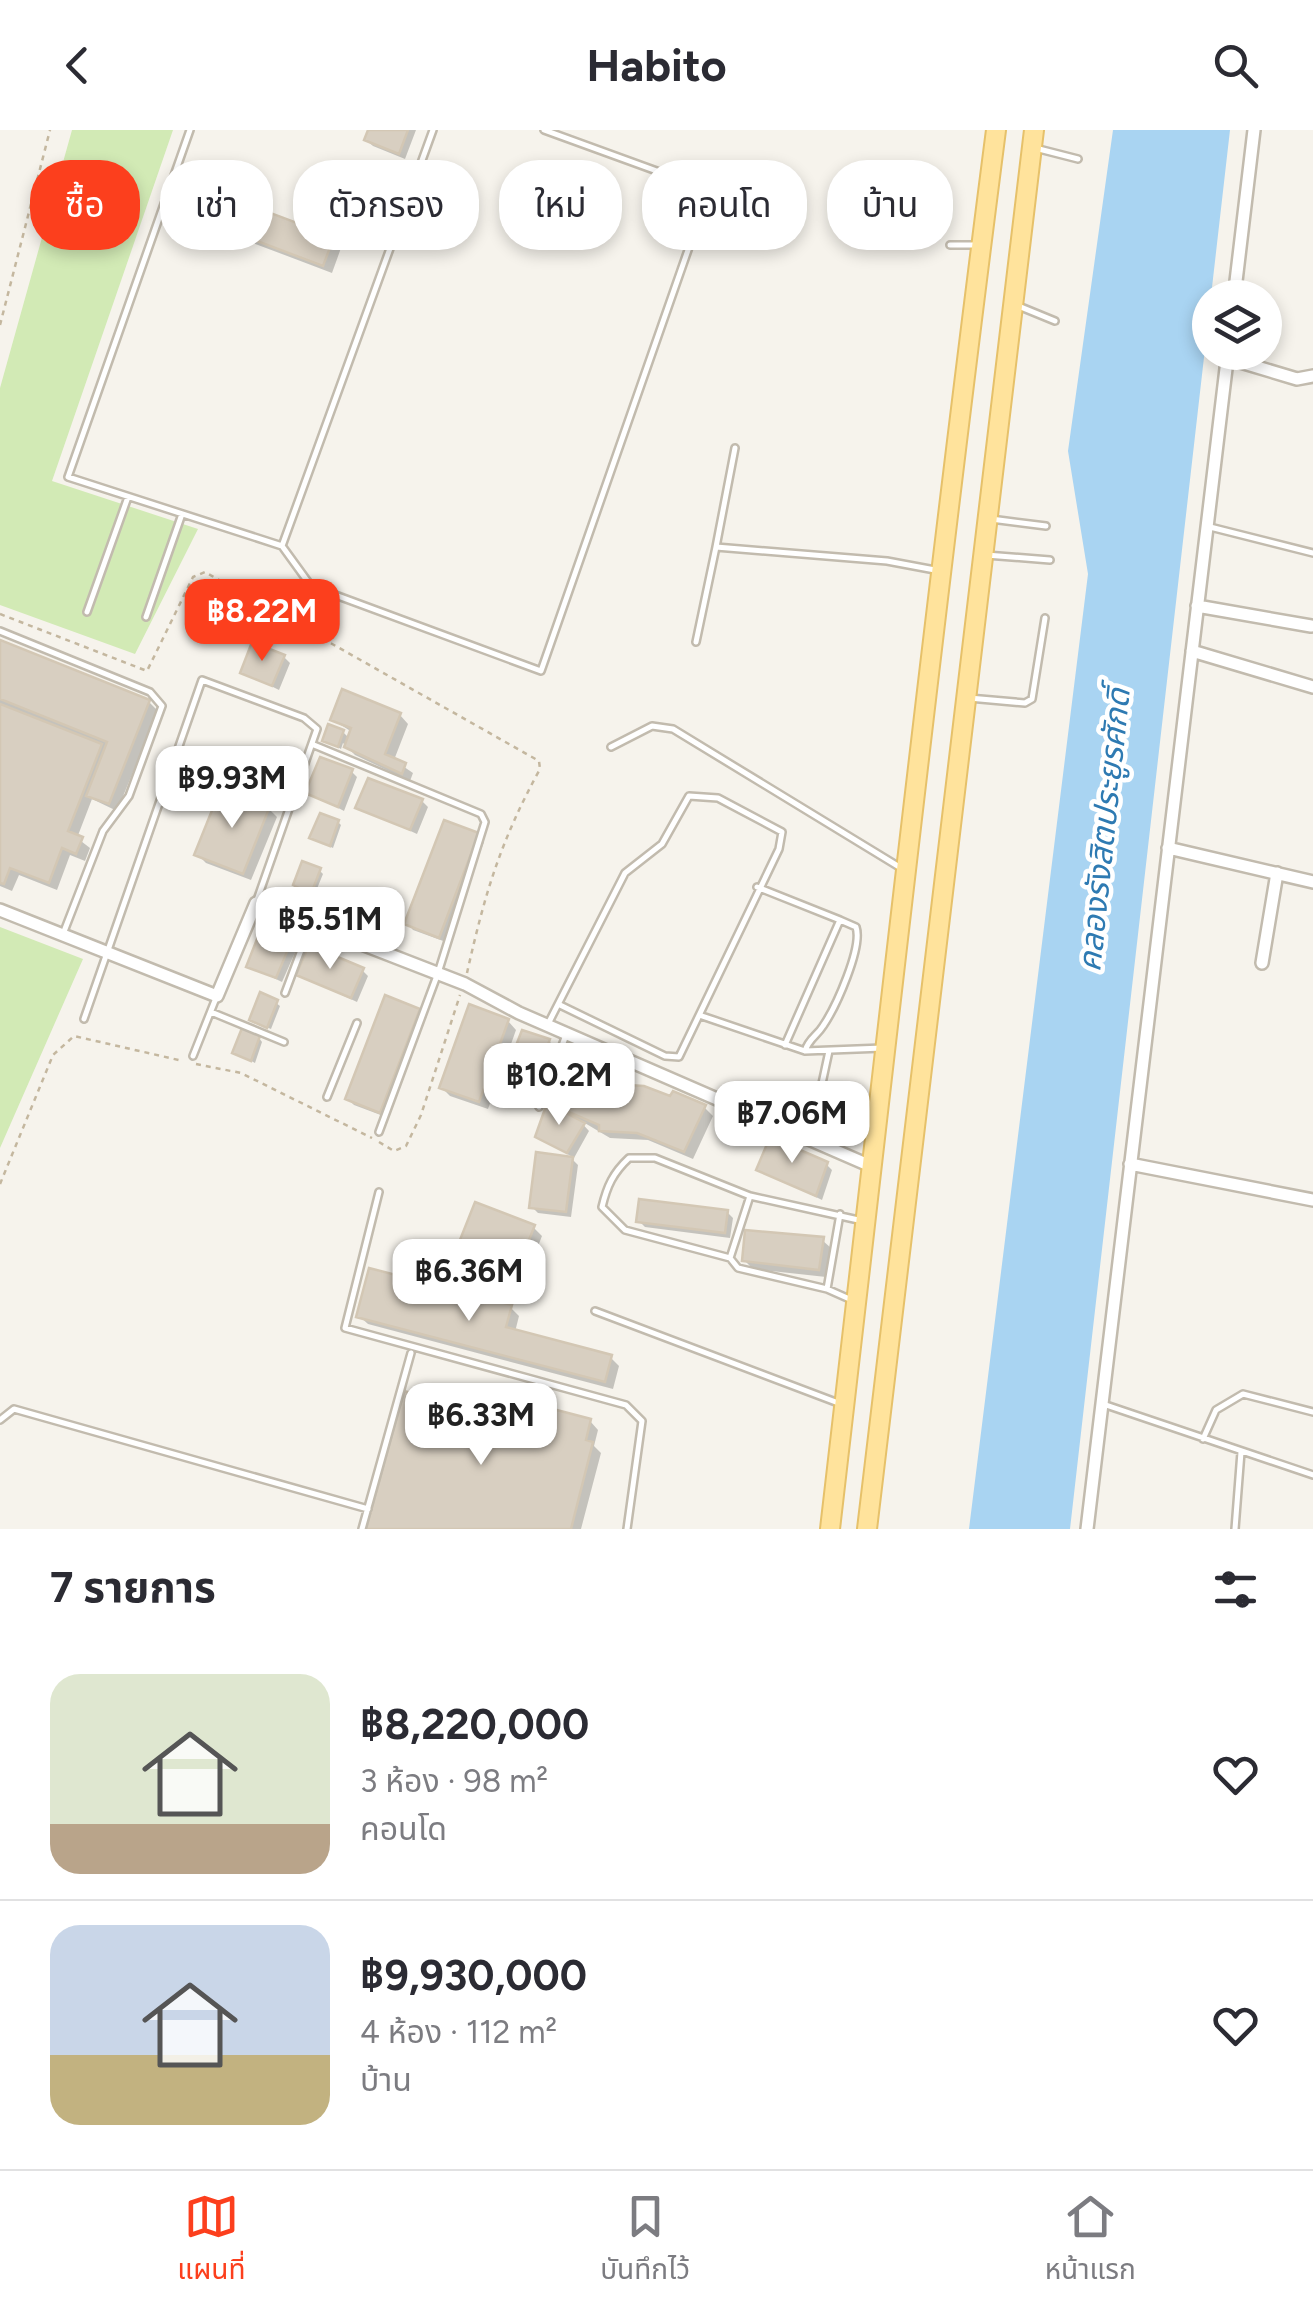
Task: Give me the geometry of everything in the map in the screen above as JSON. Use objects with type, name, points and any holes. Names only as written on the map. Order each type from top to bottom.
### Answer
[{"type":"main road","points":[[830,1529],[887,1048],[903,870],[996,130]]},
{"type":"main road","points":[[867,1529],[1033,139]]},
{"type":"street","points":[[1236,280],[1254,130]]},
{"type":"street","points":[[1087,1529],[1225,370]]},
{"type":"street","points":[[1271,370],[1297,379],[1313,376]]},
{"type":"street","points":[[1197,606],[1312,626]]},
{"type":"street","points":[[1192,651],[1313,687]]},
{"type":"street","points":[[1168,848],[1313,882]]},
{"type":"street","points":[[1262,963],[1276,874]]},
{"type":"street","points":[[0,910],[217,996],[256,902],[465,984],[872,1168]]},
{"type":"street","points":[[1130,1164],[1313,1200]]},
{"type":"lane","points":[[190,130],[68,478],[282,546],[311,586],[541,671],[708,190],[544,130]]},
{"type":"lane","points":[[282,546],[433,130]]},
{"type":"lane","points":[[1033,139],[1078,159]]},
{"type":"lane","points":[[953,245],[981,245]]},
{"type":"lane","points":[[1014,303],[1055,321]]},
{"type":"lane","points":[[696,642],[734,448]]},
{"type":"lane","points":[[87,612],[128,496]]},
{"type":"lane","points":[[146,617],[182,514]]},
{"type":"lane","points":[[988,518],[1046,526]]},
{"type":"lane","points":[[1207,526],[1313,553]]},
{"type":"lane","points":[[716,547],[886,561],[943,572]]},
{"type":"lane","points":[[983,555],[1050,560]]},
{"type":"lane","points":[[966,697],[1025,703],[1032,699],[1045,618]]},
{"type":"lane","points":[[0,631],[150,692],[162,706],[129,796],[103,831],[63,934]]},
{"type":"lane","points":[[84,1019],[111,953],[202,680],[304,718],[317,729],[256,902]]},
{"type":"lane","points":[[610,747],[652,726],[673,728],[903,870]]},
{"type":"lane","points":[[314,745],[481,814],[485,822],[438,973],[379,1132]]},
{"type":"lane","points":[[548,1024],[625,873],[662,844],[689,796],[718,798],[774,824],[782,832],[779,850],[758,886],[702,1016],[679,1057],[665,1056],[560,1006]]},
{"type":"lane","points":[[758,886],[856,927],[858,948],[822,1028],[810,1038],[805,1051]]},
{"type":"lane","points":[[785,1045],[840,920]]},
{"type":"lane","points":[[285,993],[310,924]]},
{"type":"lane","points":[[193,1056],[217,996]]},
{"type":"lane","points":[[210,1012],[284,1042]]},
{"type":"lane","points":[[702,1016],[805,1051],[887,1048]]},
{"type":"lane","points":[[327,1097],[357,1024]]},
{"type":"lane","points":[[539,1108],[567,1032]]},
{"type":"lane","points":[[818,1102],[829,1051]]},
{"type":"lane","points":[[857,1302],[827,1289],[738,1268],[730,1258],[624,1230],[602,1208],[614,1172],[629,1158],[655,1158],[750,1196],[866,1222]]},
{"type":"lane","points":[[379,1192],[345,1328],[626,1405],[642,1421],[626,1529]]},
{"type":"lane","points":[[730,1258],[750,1196]]},
{"type":"lane","points":[[827,1289],[840,1214]]},
{"type":"lane","points":[[596,1311],[844,1405]]},
{"type":"lane","points":[[362,1529],[410,1353]]},
{"type":"lane","points":[[1202,1439],[1216,1410],[1243,1394],[1313,1412]]},
{"type":"lane","points":[[1103,1404],[1313,1476]]},
{"type":"lane","points":[[0,1420],[14,1409],[368,1508]]},
{"type":"lane","points":[[1235,1529],[1241,1451]]},
{"type":"path","points":[[0,325],[50,130]]},
{"type":"path","points":[[0,614],[147,671],[194,577],[205,572],[539,761],[540,770],[510,824],[490,872],[465,984],[421,1116],[401,1151],[241,1073],[74,1036],[53,1055],[0,1184]]},
{"type":"green space","points":[[72,130],[173,130],[140,226],[140,160],[64,160]]},
{"type":"green space","points":[[39,250],[132,250],[52,481],[198,529],[135,654],[0,605],[0,388]]},
{"type":"green space","points":[[0,927],[83,959],[0,1148]]},
{"type":"water","name":"คลองรังสิตประยูรศักดิ์","points":[[1113,130],[1230,130],[1213,280],[1192,280],[1192,370],[1203,370],[1070,1529],[969,1529],[1088,574],[1068,451]]},
{"type":"building","points":[[368,130],[408,130],[399,154],[364,140]]},
{"type":"building","points":[[273,214],[293,221],[293,250],[329,250],[323,266],[273,247]]},
{"type":"building","points":[[0,640],[150,700],[109,804],[86,796],[107,742],[0,699]]},
{"type":"building","points":[[252,642],[285,655],[272,686],[240,673]]},
{"type":"building","points":[[342,689],[401,713],[385,754],[406,763],[402,774],[344,747],[351,728],[330,720]]},
{"type":"building","points":[[0,704],[102,744],[68,831],[83,837],[76,854],[62,848],[49,883],[10,868],[4,884],[0,883]]},
{"type":"building","points":[[328,724],[344,730],[338,747],[322,741]]},
{"type":"building","points":[[320,757],[353,769],[338,807],[305,793]]},
{"type":"building","points":[[368,778],[423,799],[410,830],[355,808]]},
{"type":"building","points":[[221,788],[270,806],[243,874],[194,855]]},
{"type":"building","points":[[320,813],[339,820],[330,846],[309,838]]},
{"type":"building","points":[[444,820],[479,833],[439,938],[404,924]]},
{"type":"building","points":[[302,861],[321,868],[311,894],[293,885]]},
{"type":"building","points":[[261,929],[292,940],[276,978],[246,967]]},
{"type":"building","points":[[309,945],[364,968],[351,998],[296,975]]},
{"type":"building","points":[[260,992],[278,1000],[267,1028],[249,1020]]},
{"type":"building","points":[[385,995],[420,1009],[380,1113],[345,1099]]},
{"type":"building","points":[[469,1004],[509,1019],[479,1102],[439,1088]]},
{"type":"building","points":[[242,1028],[260,1036],[251,1061],[232,1053]]},
{"type":"building","points":[[522,1030],[550,1039],[528,1101],[498,1092]]},
{"type":"building","points":[[565,1045],[598,1055],[595,1083],[644,1086],[670,1096],[673,1091],[706,1105],[684,1152],[637,1133],[599,1131],[599,1125],[557,1107],[561,1094],[549,1090]]},
{"type":"building","points":[[547,1103],[585,1123],[567,1153],[535,1137]]},
{"type":"building","points":[[770,1137],[828,1162],[816,1196],[756,1170]]},
{"type":"building","points":[[536,1152],[573,1157],[566,1212],[529,1208]]},
{"type":"building","points":[[639,1199],[728,1210],[725,1233],[636,1222]]},
{"type":"building","points":[[475,1202],[535,1225],[514,1277],[454,1255]]},
{"type":"building","points":[[745,1230],[824,1237],[819,1270],[742,1261]]},
{"type":"building","points":[[369,1268],[512,1305],[506,1327],[612,1355],[605,1382],[356,1317]]},
{"type":"building","points":[[404,1391],[505,1419],[511,1398],[591,1419],[586,1440],[593,1442],[571,1529],[366,1529]]}]
